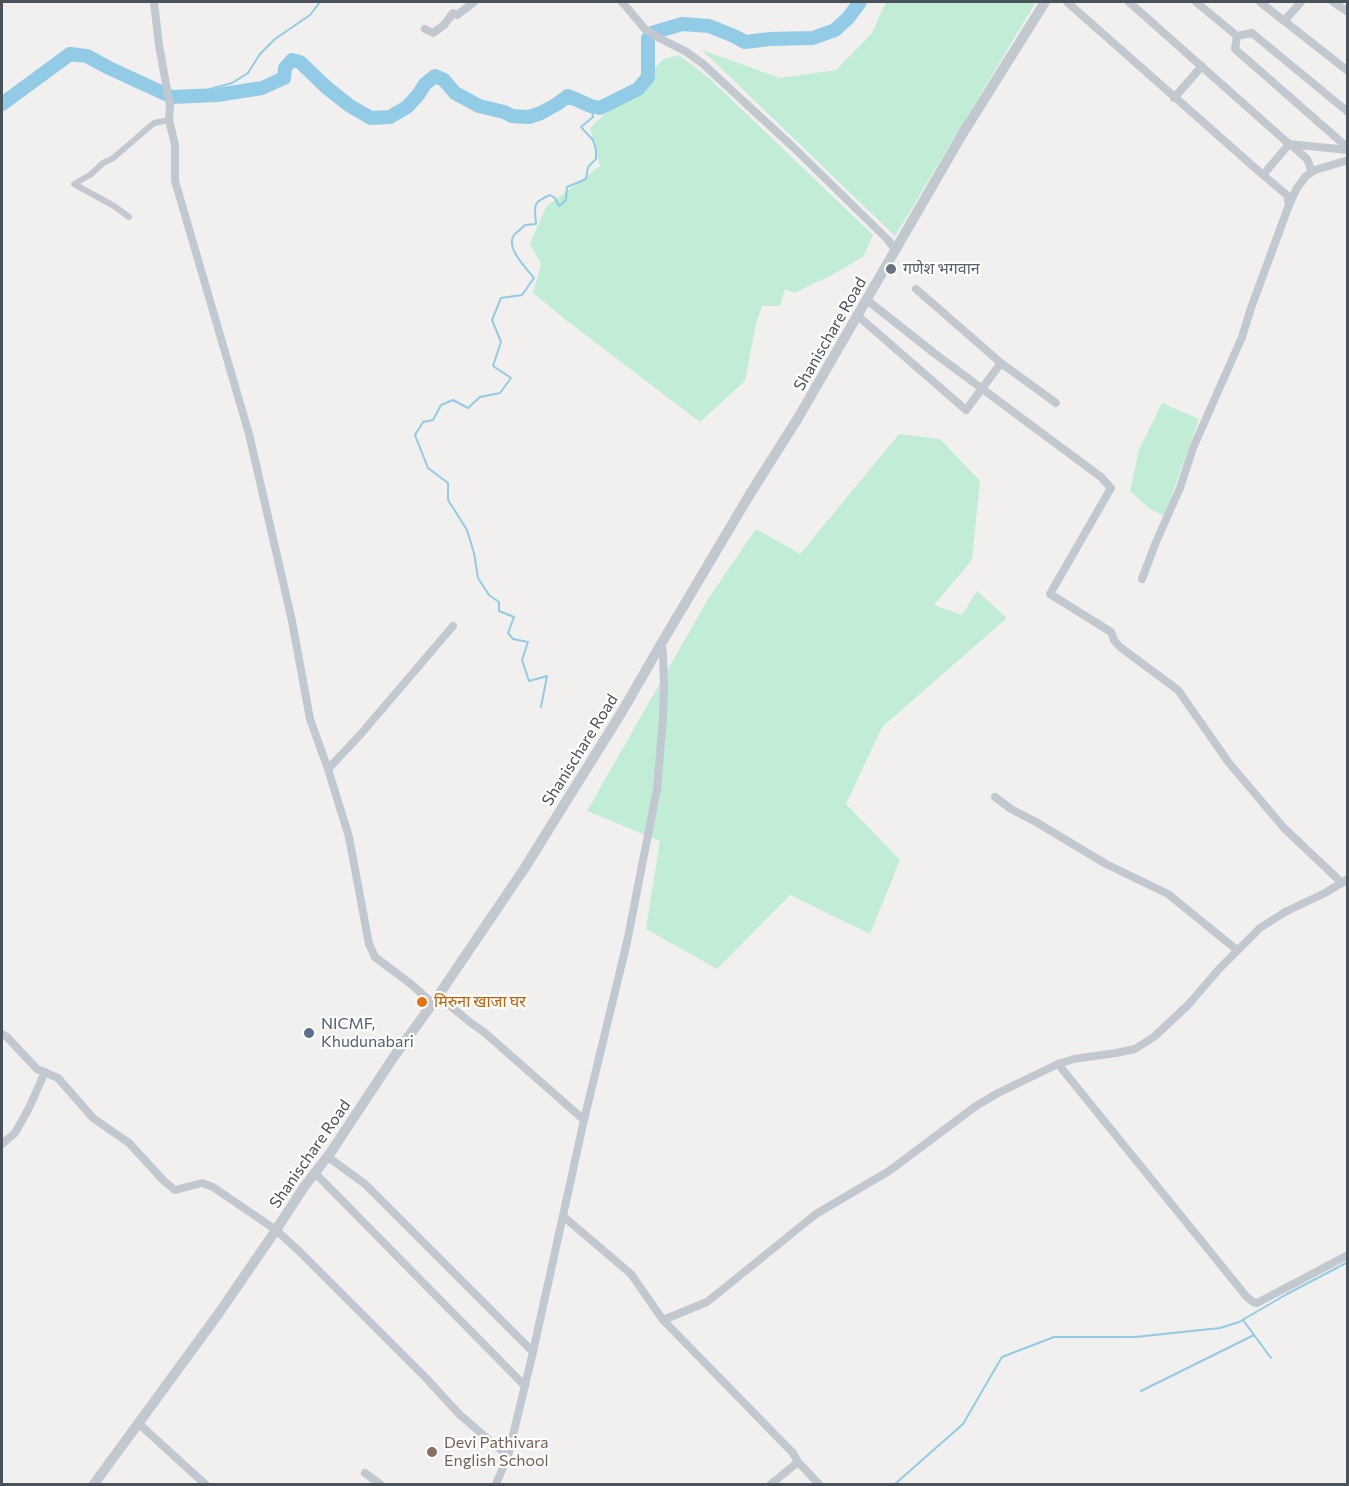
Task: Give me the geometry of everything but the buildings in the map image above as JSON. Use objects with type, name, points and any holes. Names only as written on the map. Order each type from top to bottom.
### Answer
[{"type":"street","points":[[154,2],[170,106],[169,120],[175,145],[175,181],[249,434],[292,621],[310,719],[349,837],[369,944],[375,957],[411,984],[484,1032],[584,1120]]},
{"type":"street","points":[[425,29],[433,33],[453,14],[457,15],[474,2]]},
{"type":"street","points":[[622,2],[645,29],[702,63],[793,147],[888,240],[896,251]]},
{"type":"street","name":"Shanischare Road","points":[[94,1485],[219,1313],[524,869],[623,710],[750,494],[798,418],[963,133],[1045,2]]},
{"type":"street","points":[[1067,2],[1287,195],[1289,205]]},
{"type":"street","points":[[1129,2],[1307,159],[1312,172]]},
{"type":"street","points":[[1196,2],[1238,36]]},
{"type":"street","points":[[1260,2],[1347,71]]},
{"type":"street","points":[[1284,21],[1301,2]]},
{"type":"street","points":[[1334,2],[1347,12]]},
{"type":"street","points":[[1238,36],[1252,33],[1347,112]]},
{"type":"street","points":[[1238,36],[1235,49],[1347,149]]},
{"type":"street","points":[[1174,98],[1202,66]]},
{"type":"street","points":[[129,217],[74,184],[112,159],[154,123],[169,120]]},
{"type":"street","points":[[1263,176],[1289,144]]},
{"type":"street","points":[[1289,144],[1347,149]]},
{"type":"street","points":[[1142,579],[1180,488],[1193,448],[1242,337],[1297,188],[1312,172],[1347,160]]},
{"type":"street","points":[[915,289],[1001,363],[1056,403]]},
{"type":"street","points":[[663,1320],[707,1302],[816,1214],[889,1171],[976,1106],[998,1093],[1058,1064],[1074,1059],[1135,1049],[1155,1036],[1188,1005],[1219,969],[1260,928],[1285,912],[1345,881],[1284,828],[1229,763],[1178,690],[1120,647],[1111,632],[1050,594],[1111,488],[1101,477],[934,353],[867,300]]},
{"type":"street","points":[[858,315],[966,410],[1001,363]]},
{"type":"street","points":[[328,769],[453,626]]},
{"type":"street","points":[[496,1485],[508,1456],[525,1386],[584,1120],[627,942],[657,789],[664,709],[661,644]]},
{"type":"street","points":[[995,797],[1011,809],[1106,864],[1168,894],[1237,950]]},
{"type":"street","points":[[2,1035],[7,1037],[37,1069],[58,1078],[93,1118],[129,1143],[175,1190],[202,1183],[213,1187],[276,1230],[425,1377],[460,1416],[508,1456]]},
{"type":"street","points":[[1058,1064],[1253,1302],[1257,1303],[1347,1255]]},
{"type":"street","points":[[2,1144],[15,1133],[45,1072]]},
{"type":"street","points":[[328,1156],[365,1184],[533,1352]]},
{"type":"street","points":[[315,1173],[525,1386]]},
{"type":"street","points":[[563,1216],[631,1274],[663,1320],[793,1453],[819,1485]]},
{"type":"street","points":[[138,1423],[205,1485]]},
{"type":"street","points":[[771,1485],[798,1462]]},
{"type":"street","points":[[365,1473],[380,1485]]},
{"type":"green space","points":[[886,2],[1036,2],[895,236],[702,50],[780,78],[836,70],[872,33]]},
{"type":"green space","points":[[679,55],[710,79],[873,235],[863,257],[794,293],[785,289],[780,306],[762,306],[756,323],[745,381],[700,422],[533,293],[541,264],[530,244],[546,207],[600,166],[590,128],[664,59]]},
{"type":"green space","points":[[1162,403],[1199,419],[1164,516],[1150,509],[1130,491],[1139,450]]},
{"type":"green space","points":[[899,434],[940,439],[980,481],[972,560],[934,605],[962,615],[977,591],[1007,618],[882,727],[846,804],[900,860],[870,934],[790,895],[717,969],[646,929],[660,841],[587,811],[708,599],[756,529],[800,554]]},
{"type":"waterway","points":[[199,95],[210,89],[232,83],[248,73],[260,54],[275,39],[310,15],[320,2]]},
{"type":"waterway","points":[[2,104],[70,54],[87,56],[172,97],[217,95],[262,88],[284,78],[285,68],[292,60],[300,62],[350,106],[371,118],[390,117],[407,107],[425,84],[435,76],[444,80],[455,93],[479,106],[512,116],[529,117],[541,113],[568,96],[600,108],[638,89],[648,77],[648,38],[652,33],[682,24],[709,26],[745,42],[813,38],[835,30],[860,2]]},
{"type":"waterway","points":[[541,707],[547,676],[529,681],[522,660],[528,642],[513,639],[508,633],[514,617],[499,611],[499,602],[489,595],[478,578],[467,530],[448,500],[448,483],[428,468],[415,435],[423,422],[433,420],[441,405],[453,400],[468,408],[480,397],[500,393],[511,378],[493,366],[501,342],[492,320],[501,298],[522,295],[534,278],[518,258],[512,246],[512,240],[525,225],[536,224],[535,206],[540,200],[550,195],[555,198],[559,206],[566,200],[567,187],[586,179],[588,167],[596,159],[593,140],[581,127],[593,117],[591,106]]},
{"type":"waterway","points":[[895,1484],[963,1424],[1002,1357],[1054,1337],[1135,1337],[1220,1328],[1239,1322],[1348,1262]]},
{"type":"waterway","points":[[1243,1320],[1271,1358]]},
{"type":"waterway","points":[[1141,1391],[1254,1335]]},
{"type":"place","name":"गणेश भगवान","points":[[891,269]]},
{"type":"place","name":"मिरुना खाजा घर","points":[[422,1002]]},
{"type":"place","name":"NICMF, Khudunabari","points":[[309,1033]]},
{"type":"place","name":"Devi Pathivara English School","points":[[432,1452]]}]
